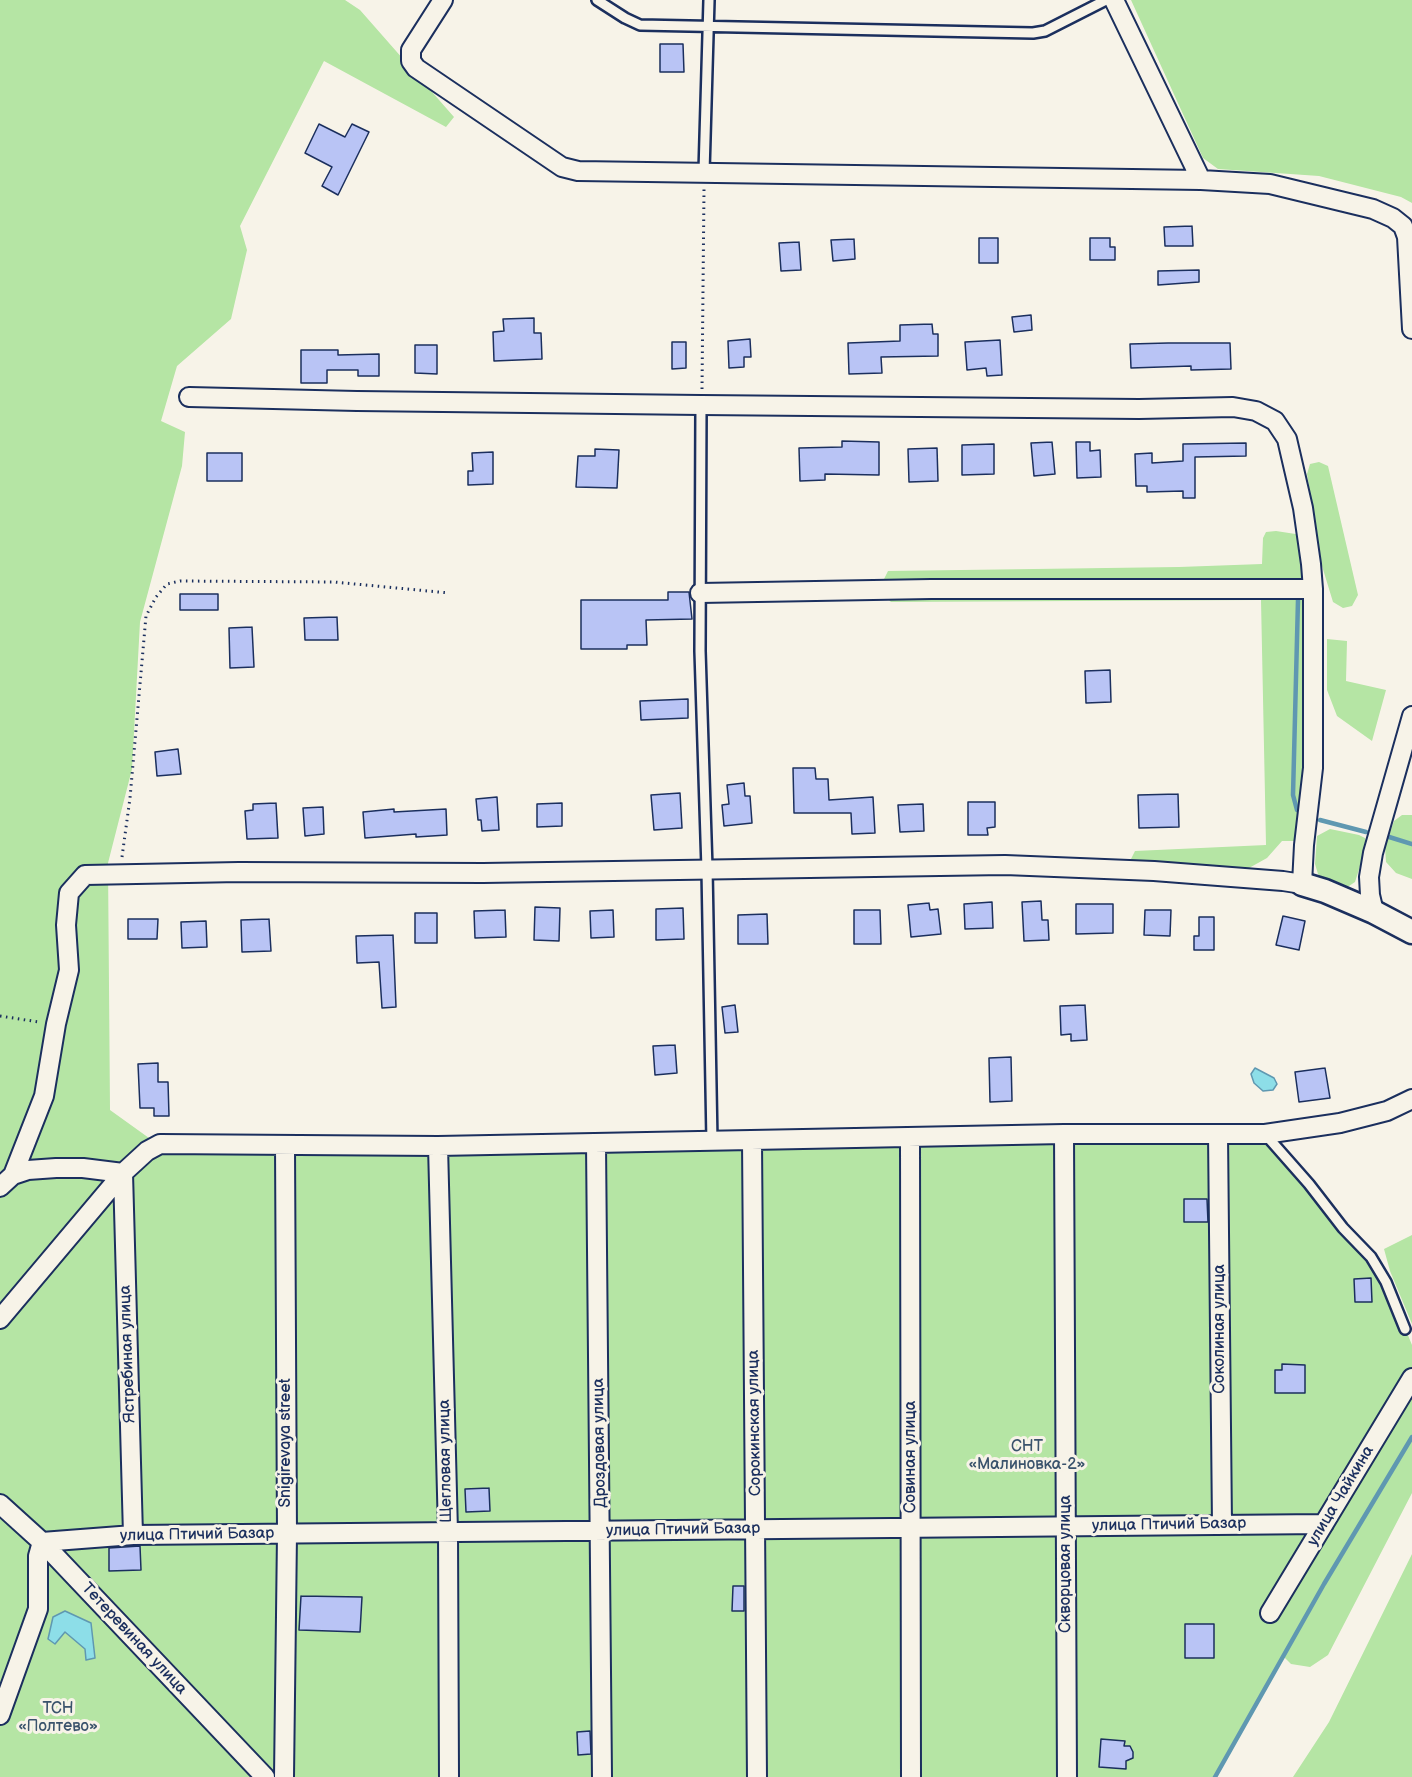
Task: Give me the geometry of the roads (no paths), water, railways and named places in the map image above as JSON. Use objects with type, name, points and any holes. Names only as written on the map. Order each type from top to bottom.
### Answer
[{"type":"street","points":[[443,0],[411,50],[411,61],[416,68],[562,167],[578,171],[1201,180],[1270,184],[1373,209],[1393,218],[1403,226],[1407,237],[1412,328]]},
{"type":"street","points":[[1114,0],[1201,180]]},
{"type":"street","points":[[189,397],[701,405],[1233,408],[1256,411],[1275,420],[1287,439],[1303,508],[1313,589],[1313,768],[1302,884]]},
{"type":"street","points":[[700,593],[931,589],[1313,589]]},
{"type":"street","points":[[1374,912],[1369,877],[1373,853],[1412,717]]},
{"type":"street","points":[[6,1181],[44,1096],[56,1024],[69,970],[66,925],[69,893],[85,875],[239,872],[483,873],[1005,865],[1154,871],[1302,884],[1325,891],[1374,912],[1412,932]]},
{"type":"street","points":[[0,1318],[123,1173],[160,1144],[438,1146],[1064,1134],[1265,1134],[1340,1123],[1387,1111],[1412,1099]]},
{"type":"street","name":"Скворцовая улица","points":[[1064,1134],[1067,1777]]},
{"type":"street","name":"Соколиная улица","points":[[1218,1134],[1222,1525]]},
{"type":"street","name":"Совиная улица","points":[[910,1138],[911,1777]]},
{"type":"street","name":"Сорокинская улица","points":[[752,1141],[757,1777]]},
{"type":"street","name":"Дроздовая улица","points":[[596,1144],[602,1777]]},
{"type":"street","name":"Snigirevaya street","points":[[284,1777],[287,1534],[285,1146]]},
{"type":"street","name":"Щегловая улица","points":[[438,1146],[448,1532],[449,1777]]},
{"type":"street","points":[[6,1181],[28,1170],[56,1167],[123,1173]]},
{"type":"street","name":"Ястребиная улица","points":[[123,1173],[133,1535]]},
{"type":"street","name":"улица Чайкина","points":[[1270,1613],[1412,1378]]},
{"type":"street","name":"Тетеревиная улица","points":[[0,1504],[42,1542],[265,1777]]},
{"type":"street","name":"улица Птичий Базар","points":[[42,1542],[133,1535],[1324,1524]]},
{"type":"street","points":[[0,1715],[38,1609],[38,1556],[42,1542]]},
{"type":"lane","points":[[597,0],[640,25],[1033,33],[1045,31],[1106,0]]},
{"type":"lane","points":[[704,172],[709,0]]},
{"type":"lane","points":[[701,405],[700,651],[712,1142]]},
{"type":"lane","points":[[1265,1134],[1309,1184],[1343,1228],[1371,1257],[1386,1282],[1406,1329]]},
{"type":"water","points":[[1255,1068],[1274,1078],[1277,1084],[1273,1090],[1263,1091],[1254,1083],[1251,1074]]},
{"type":"water","points":[[65,1611],[91,1623],[95,1658],[86,1660],[85,1649],[65,1632],[55,1644],[48,1639],[53,1617]]},
{"type":"waterway","points":[[1297,810],[1293,795],[1298,600]]},
{"type":"waterway","points":[[1320,820],[1366,832]]},
{"type":"waterway","points":[[1386,836],[1412,844]]},
{"type":"waterway","points":[[1215,1777],[1324,1584],[1412,1437]]},
{"type":"park label","name":"СНТ «Малиновка-2»","points":[[1027,1456]]},
{"type":"park label","name":"ТСН «Полтево»","points":[[58,1718]]}]
